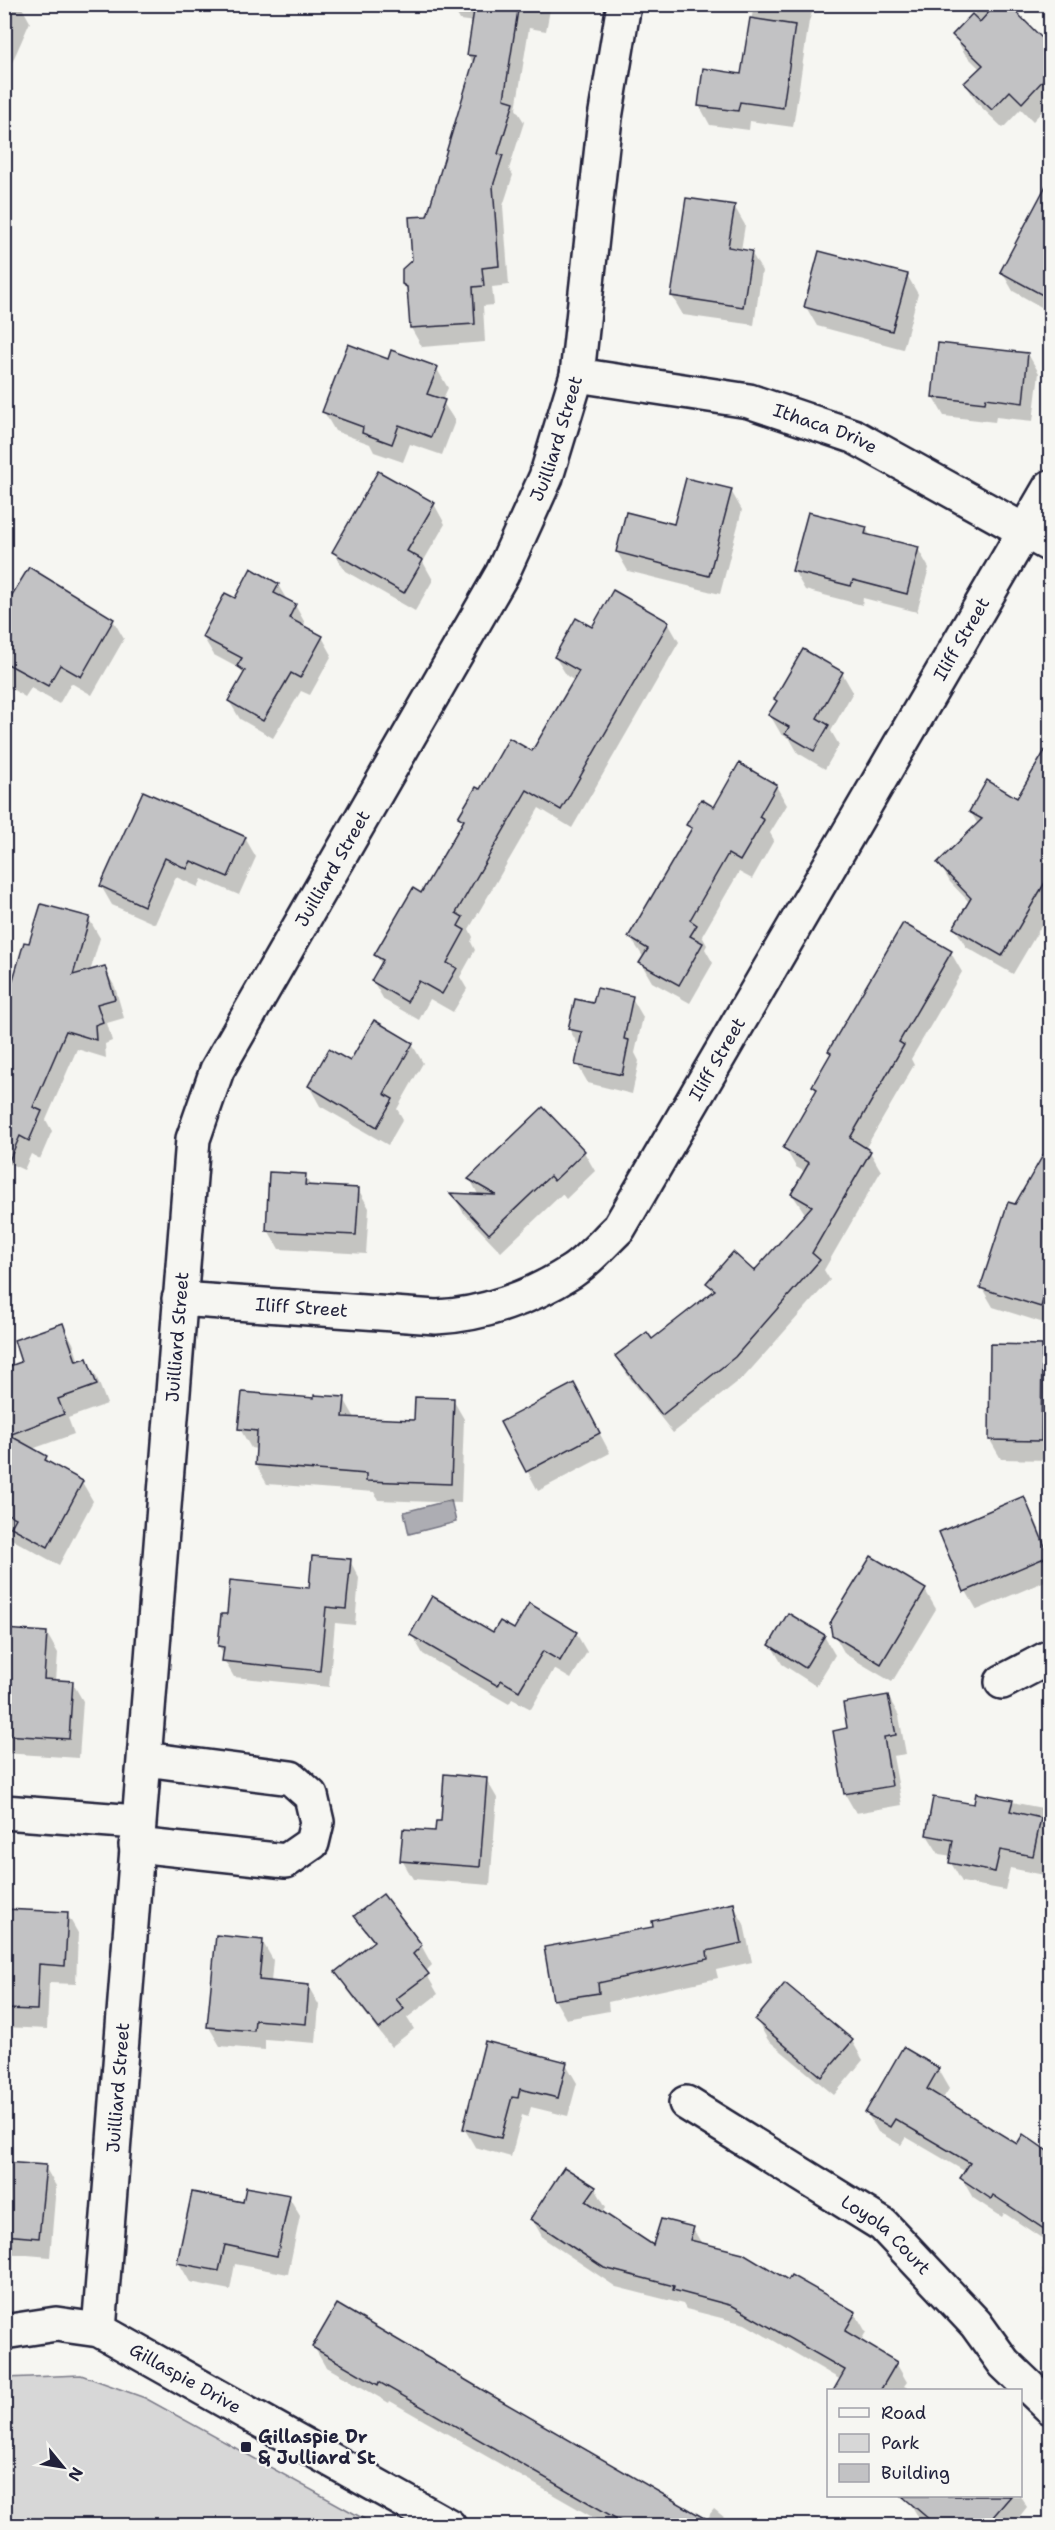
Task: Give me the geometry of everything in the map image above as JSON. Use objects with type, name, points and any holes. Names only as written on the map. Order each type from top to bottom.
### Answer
[{"type":"street","name":"Juilliard Street","points":[[99,2330],[193,1139],[217,1070],[502,574],[546,477],[577,375],[605,118],[624,4]]},
{"type":"street","name":"Ithaca Drive","points":[[577,375],[749,402],[853,436],[1038,538]]},
{"type":"street","name":"Iliff Street","points":[[179,1299],[440,1317],[515,1301],[572,1271],[619,1228],[1038,538],[1050,487]]},
{"type":"street","points":[[1002,1682],[1050,1657]]},
{"type":"street","points":[[4,1812],[286,1861],[312,1843],[317,1822],[311,1796],[291,1778],[145,1759]]},
{"type":"street","name":"Loyola Court","points":[[686,2103],[883,2225],[976,2324],[1004,2363],[1050,2407]]},
{"type":"street","name":"Gillaspie Drive","points":[[4,2332],[56,2324],[99,2330],[449,2526]]},
{"type":"green space","points":[[81,2375],[145,2398],[375,2525],[5,2525],[5,2378]]},
{"type":"shaded area","points":[[451,1500],[456,1522],[409,1534],[404,1512]]},
{"type":"building","points":[[475,4],[519,4],[504,99],[514,102],[498,154],[503,155],[493,186],[499,266],[482,268],[484,286],[473,287],[475,324],[410,328],[407,287],[402,284],[402,269],[412,260],[409,217],[427,216],[475,56],[467,55]]},
{"type":"building","points":[[996,4],[1008,4],[1050,46],[1050,73],[1022,103],[1010,91],[992,110],[964,83],[983,65],[952,35],[972,14],[980,22]]},
{"type":"building","points":[[750,18],[795,25],[783,108],[740,102],[738,111],[698,106],[703,68],[741,74]]},
{"type":"building","points":[[1050,178],[1050,299],[1000,272]]},
{"type":"building","points":[[686,198],[735,205],[728,247],[752,251],[743,307],[671,296]]},
{"type":"building","points":[[819,251],[908,274],[892,331],[804,307]]},
{"type":"building","points":[[938,343],[1028,353],[1023,403],[986,398],[985,403],[932,397]]},
{"type":"building","points":[[348,344],[388,359],[391,350],[438,367],[427,394],[445,400],[431,437],[399,425],[392,444],[362,433],[363,427],[322,412]]},
{"type":"building","points":[[378,471],[435,503],[407,551],[423,560],[404,593],[332,552]]},
{"type":"building","points":[[686,478],[732,489],[709,576],[616,552],[626,512],[674,524]]},
{"type":"building","points":[[808,512],[867,527],[865,534],[919,547],[907,594],[853,580],[851,586],[792,571]]},
{"type":"building","points":[[29,567],[114,619],[81,677],[60,665],[48,686],[4,662],[4,608]]},
{"type":"building","points":[[251,568],[279,584],[274,593],[296,604],[289,618],[323,636],[300,678],[291,673],[263,721],[228,701],[245,671],[237,666],[242,658],[202,637],[225,593],[235,598]]},
{"type":"building","points":[[613,590],[669,622],[561,810],[527,790],[456,913],[463,917],[458,926],[465,930],[447,963],[457,968],[442,994],[419,981],[407,1002],[371,981],[383,960],[374,955],[413,888],[421,893],[464,820],[458,817],[476,787],[480,789],[509,738],[532,751],[579,671],[554,657],[576,618],[592,627]]},
{"type":"building","points":[[803,649],[843,672],[817,718],[829,725],[814,751],[785,734],[789,727],[768,715],[777,701],[774,699]]},
{"type":"building","points":[[1050,742],[1050,874],[1002,956],[953,928],[971,898],[937,863],[982,819],[969,812],[987,780],[1017,798]]},
{"type":"building","points":[[739,763],[777,785],[759,817],[764,820],[740,861],[728,854],[690,920],[697,925],[690,936],[703,943],[679,985],[639,963],[648,949],[628,937],[692,828],[686,825],[701,799],[714,807]]},
{"type":"building","points":[[143,791],[246,837],[228,877],[191,861],[187,869],[165,858],[144,906],[100,886]]},
{"type":"building","points":[[41,904],[90,917],[73,975],[105,966],[115,999],[97,1004],[103,1022],[95,1025],[96,1040],[66,1031],[33,1107],[42,1111],[29,1141],[20,1136],[4,1172],[4,997],[8,997],[24,942],[29,943]]},
{"type":"building","points":[[903,923],[952,951],[899,1042],[904,1045],[850,1138],[871,1151],[812,1253],[820,1260],[735,1357],[662,1415],[615,1356],[647,1332],[652,1339],[715,1290],[706,1283],[733,1252],[754,1271],[812,1206],[791,1194],[809,1163],[783,1148],[817,1089],[812,1086],[831,1053],[828,1051]]},
{"type":"building","points":[[597,988],[633,996],[624,1039],[629,1040],[622,1075],[575,1065],[582,1032],[568,1029],[575,999],[593,1003]]},
{"type":"building","points":[[374,1020],[413,1043],[384,1094],[393,1099],[377,1127],[308,1086],[329,1049],[350,1061]]},
{"type":"building","points":[[543,1107],[585,1151],[554,1181],[550,1176],[489,1234],[450,1193],[496,1195],[468,1179]]},
{"type":"building","points":[[1050,1143],[1050,1276],[1041,1307],[980,1288],[1008,1202],[1015,1204]]},
{"type":"building","points":[[269,1172],[306,1174],[305,1185],[359,1188],[356,1235],[266,1231]]},
{"type":"building","points":[[63,1323],[76,1361],[87,1358],[97,1385],[58,1399],[64,1414],[9,1435],[47,1456],[45,1460],[83,1481],[48,1547],[11,1527],[16,1518],[4,1512],[4,1368],[21,1362],[14,1340]]},
{"type":"building","points":[[990,1344],[1042,1345],[1041,1441],[989,1440]]},
{"type":"building","points":[[574,1383],[600,1433],[526,1472],[500,1422]]},
{"type":"building","points":[[242,1392],[314,1398],[314,1395],[345,1397],[343,1417],[414,1420],[415,1397],[454,1398],[451,1484],[366,1481],[366,1474],[255,1465],[257,1431],[238,1429]]},
{"type":"building","points":[[1024,1496],[1049,1556],[964,1592],[939,1532]]},
{"type":"building","points":[[312,1556],[351,1559],[346,1609],[326,1607],[320,1671],[222,1661],[224,1647],[218,1646],[221,1614],[227,1614],[230,1580],[309,1588]]},
{"type":"building","points":[[871,1556],[926,1589],[881,1664],[832,1635],[830,1623]]},
{"type":"building","points":[[432,1596],[493,1632],[500,1621],[514,1629],[529,1603],[577,1632],[560,1661],[543,1651],[519,1691],[501,1680],[498,1686],[410,1635]]},
{"type":"building","points":[[788,1613],[825,1635],[805,1668],[769,1645]]},
{"type":"building","points":[[4,1629],[47,1632],[44,1679],[73,1681],[69,1739],[4,1735]]},
{"type":"building","points":[[888,1695],[896,1735],[884,1737],[892,1786],[844,1794],[833,1731],[847,1728],[843,1703]]},
{"type":"building","points":[[444,1774],[487,1778],[480,1867],[400,1861],[403,1829],[435,1831],[436,1821],[441,1821]]},
{"type":"building","points":[[976,1793],[1013,1800],[1010,1811],[1041,1818],[1033,1856],[1000,1850],[995,1872],[949,1863],[953,1840],[926,1835],[933,1797],[974,1804]]},
{"type":"building","points":[[383,1894],[422,1945],[413,1954],[429,1974],[396,1999],[404,2009],[379,2029],[335,1972],[374,1941],[354,1916]]},
{"type":"building","points":[[734,1903],[742,1943],[707,1951],[708,1959],[598,1983],[599,1993],[553,2000],[544,1947],[653,1927],[652,1921]]},
{"type":"building","points":[[4,1909],[68,1912],[65,1966],[39,1964],[37,2010],[4,2009]]},
{"type":"building","points":[[216,1935],[263,1940],[259,1980],[309,1985],[306,2024],[255,2020],[254,2031],[207,2027]]},
{"type":"building","points":[[785,1983],[853,2040],[822,2077],[755,2020]]},
{"type":"building","points":[[485,2041],[567,2062],[558,2098],[520,2089],[518,2098],[512,2097],[501,2138],[463,2129]]},
{"type":"building","points":[[903,2047],[939,2068],[927,2089],[1017,2144],[1023,2134],[1050,2153],[1050,2233],[993,2195],[991,2199],[960,2178],[970,2163],[895,2119],[890,2127],[865,2113]]},
{"type":"building","points":[[4,2162],[46,2165],[39,2238],[4,2235]]},
{"type":"building","points":[[564,2167],[596,2187],[586,2201],[653,2245],[661,2219],[694,2227],[690,2240],[743,2253],[788,2280],[791,2275],[856,2312],[845,2331],[897,2362],[881,2389],[834,2389],[845,2370],[733,2306],[673,2290],[674,2286],[604,2268],[530,2219]]},
{"type":"building","points":[[246,2187],[290,2195],[277,2256],[225,2245],[219,2271],[177,2263],[192,2192],[243,2202]]},
{"type":"building","points":[[337,2304],[718,2526],[629,2526],[379,2382],[378,2385],[312,2347]]},
{"type":"building","points":[[903,2497],[1010,2497],[985,2526],[937,2526]]},
{"type":"place","name":"Gillaspie Dr & Julliard St","points":[[246,2447]]}]
